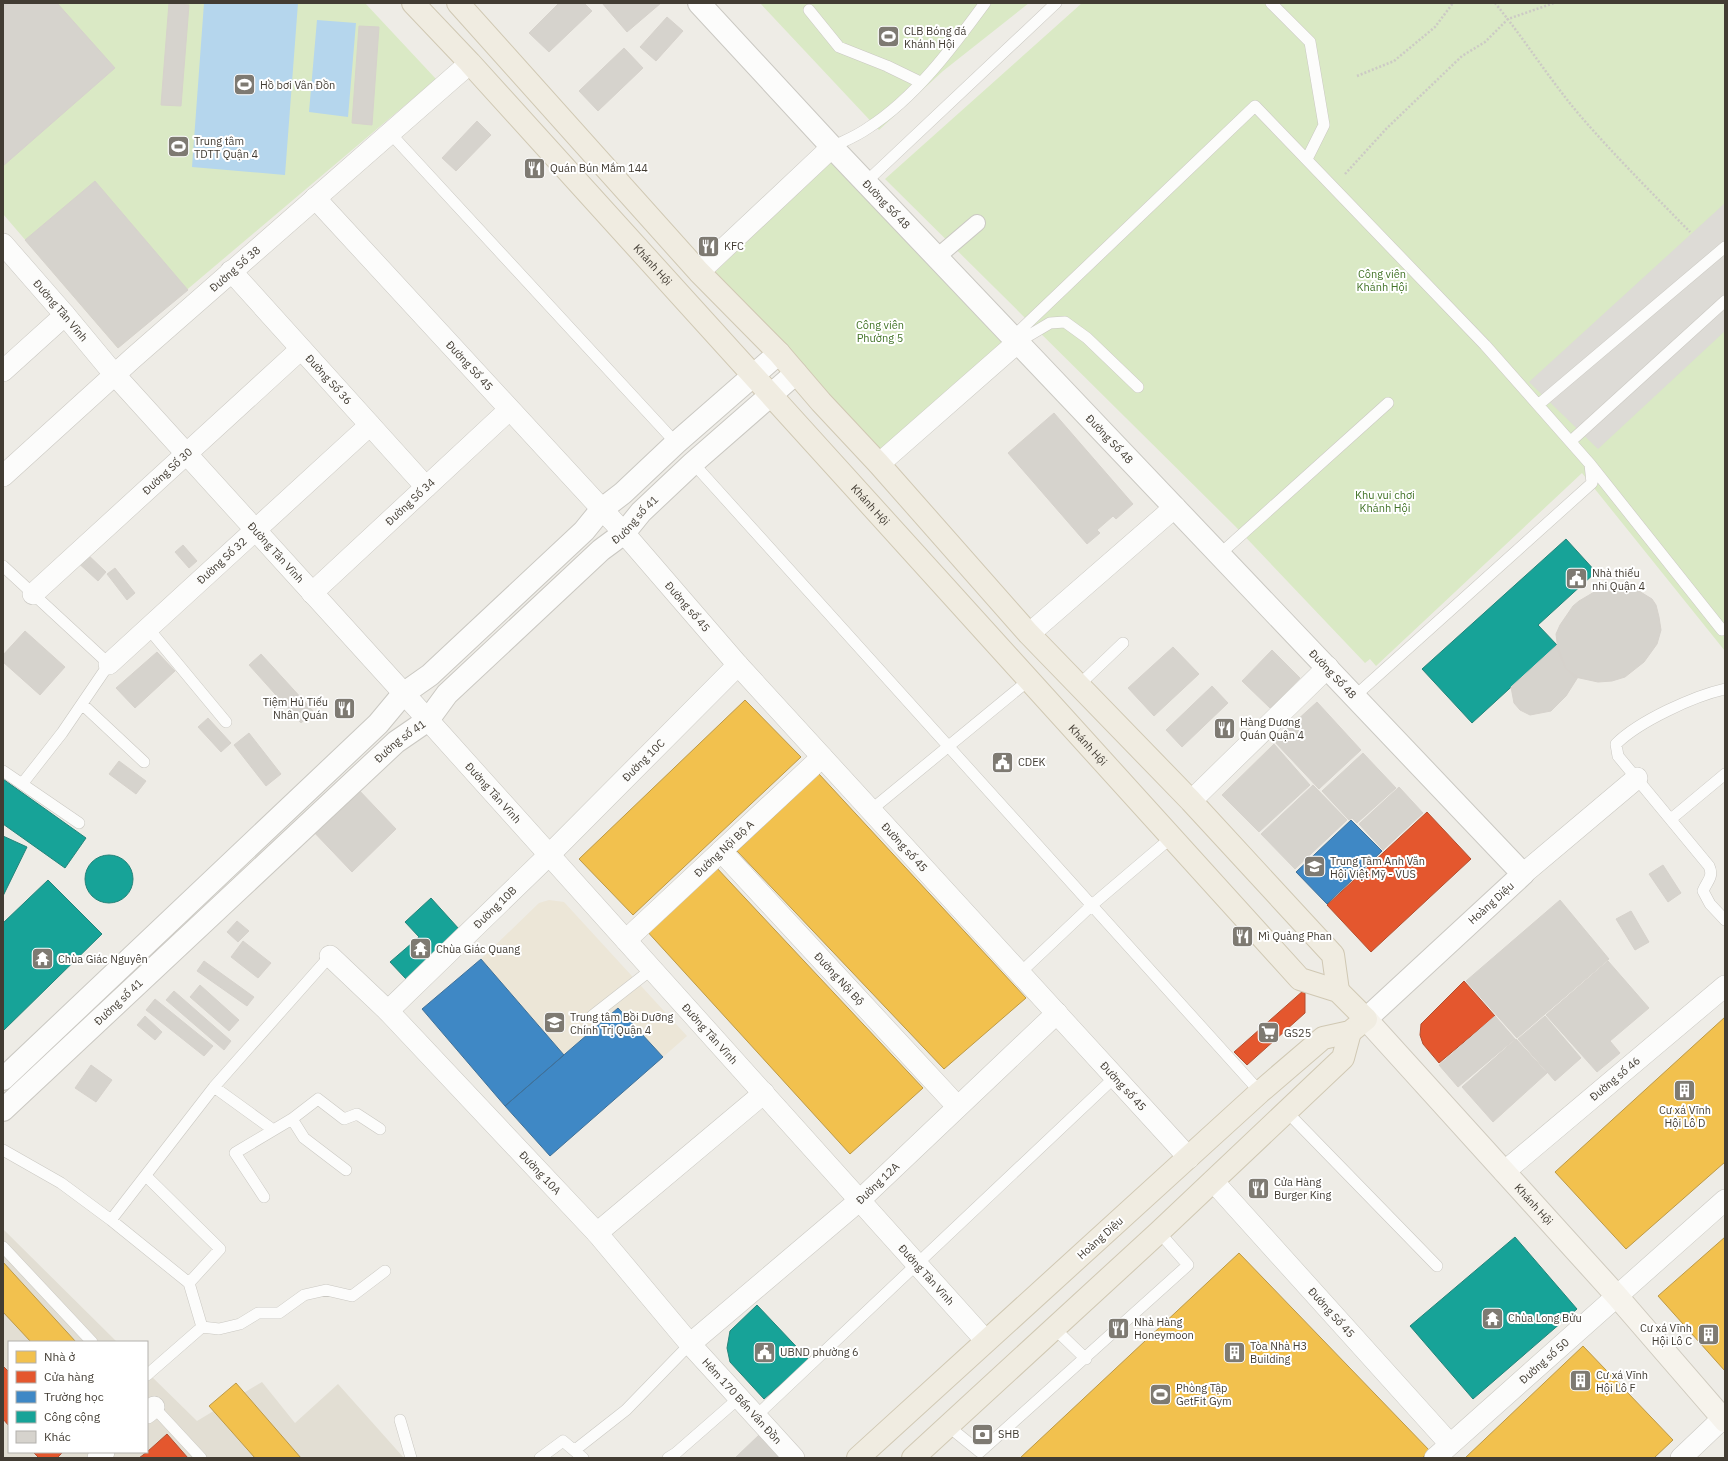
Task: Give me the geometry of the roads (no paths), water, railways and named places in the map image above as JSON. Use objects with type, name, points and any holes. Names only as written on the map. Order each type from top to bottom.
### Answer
[{"type":"main road","name":"Khánh Hội","points":[[413,3],[470,63],[753,375],[770,396],[1300,979],[1338,991],[1358,1025],[1504,1172],[1616,1295],[1724,1420]]},
{"type":"main road","points":[[458,3],[699,272],[779,353],[1029,634],[1191,801],[1333,955],[1338,991]]},
{"type":"main road","points":[[913,1458],[1159,1232],[1343,1058],[1358,1025]]},
{"type":"main road","name":"Hoàng Diệu","points":[[858,1458],[1260,1092],[1323,1038],[1358,1025]]},
{"type":"street","name":"Đường Số 48","points":[[699,3],[832,147],[1176,507],[1523,874]]},
{"type":"street","name":"Đường Số 38","points":[[3,476],[114,374],[470,63]]},
{"type":"street","points":[[699,272],[832,147]]},
{"type":"street","name":"Đường Số 45","points":[[315,198],[601,510],[624,533]]},
{"type":"street","points":[[937,257],[977,223]]},
{"type":"street","name":"Đường Tân Vĩnh","points":[[3,244],[114,374],[403,694],[550,854],[986,1340]]},
{"type":"street","name":"Đường Số 36","points":[[231,271],[426,487]]},
{"type":"street","points":[[3,371],[65,315]]},
{"type":"street","points":[[879,464],[1015,339]]},
{"type":"street","name":"Đường Số 30","points":[[32,594],[301,349]]},
{"type":"street","points":[[3,1079],[378,724],[403,694],[430,675],[584,531],[601,510],[623,494],[676,443],[779,353]]},
{"type":"street","name":"Đường số 41","points":[[3,1110],[396,742],[428,720],[447,694],[601,550],[624,533],[641,512],[693,463],[796,373]]},
{"type":"street","name":"Đường Số 34","points":[[312,593],[509,410]]},
{"type":"street","name":"Đường Số 32","points":[[109,664],[370,425]]},
{"type":"street","points":[[1029,634],[1176,507]]},
{"type":"street","name":"Đường số 45","points":[[624,533],[738,666],[1189,1158]]},
{"type":"street","name":"Đường 10C","points":[[550,854],[738,666]]},
{"type":"street","points":[[1191,801],[1328,667]]},
{"type":"street","name":"Đường Nội Bộ A","points":[[626,940],[822,757]]},
{"type":"street","name":"Hoàng Diệu","points":[[1358,1025],[1523,874],[1636,778]]},
{"type":"street","name":"Đường Nội Bộ","points":[[721,851],[957,1106]]},
{"type":"street","name":"Đường 10B","points":[[388,1011],[550,854]]},
{"type":"street","name":"Đường 10A","points":[[330,956],[388,1011],[597,1233],[690,1344]]},
{"type":"street","name":"Đường số 46","points":[[1504,1172],[1725,986]]},
{"type":"street","name":"Đường 12A","points":[[690,1344],[860,1200],[957,1106],[1057,1013]]},
{"type":"street","points":[[597,1233],[764,1093]]},
{"type":"street","name":"Đường Số 45","points":[[1213,1181],[1450,1444]]},
{"type":"street","name":"Đường số 50","points":[[1435,1458],[1616,1295],[1725,1200]]},
{"type":"street","name":"Hẻm 170 Bến Vân Đồn","points":[[690,1344],[794,1458]]},
{"type":"street","points":[[1681,1458],[1724,1420]]},
{"type":"lane","points":[[832,147],[868,128],[899,104],[950,50],[985,3]]},
{"type":"lane","points":[[866,182],[1056,3]]},
{"type":"lane","points":[[1271,3],[1310,42],[1324,125],[1307,159]]},
{"type":"lane","points":[[809,10],[839,47],[887,66],[920,82]]},
{"type":"lane","points":[[1015,339],[1255,106],[1485,345],[1571,441],[1722,630]]},
{"type":"lane","points":[[390,133],[676,443]]},
{"type":"lane","points":[[1538,405],[1725,247]]},
{"type":"lane","points":[[1571,441],[1725,301]]},
{"type":"lane","points":[[1015,339],[1050,323],[1065,322],[1087,338],[1138,387]]},
{"type":"lane","points":[[1220,554],[1388,403]]},
{"type":"lane","points":[[693,463],[1260,1092]]},
{"type":"lane","points":[[1355,696],[1592,483],[1590,464]]},
{"type":"lane","points":[[3,566],[109,664],[82,704],[22,784]]},
{"type":"lane","points":[[148,628],[226,722]]},
{"type":"lane","points":[[1079,685],[1123,643]]},
{"type":"lane","points":[[871,810],[1029,680]]},
{"type":"lane","points":[[1725,689],[1707,693],[1647,722],[1626,734],[1616,744],[1618,756],[1709,866],[1712,873],[1711,878],[1706,883],[1703,891],[1710,904],[1725,920]]},
{"type":"lane","points":[[82,704],[144,762]]},
{"type":"lane","points":[[3,771],[79,823]]},
{"type":"lane","points":[[1671,819],[1725,774]]},
{"type":"lane","points":[[1020,973],[1092,905],[1172,837]]},
{"type":"lane","points":[[111,1220],[214,1087],[330,956]]},
{"type":"lane","points":[[592,1016],[652,969]]},
{"type":"lane","points":[[756,1416],[916,1263],[1115,1077]]},
{"type":"lane","points":[[214,1087],[272,1129]]},
{"type":"lane","points":[[264,1197],[235,1153],[272,1129],[292,1119],[318,1099],[344,1119],[357,1114],[380,1129]]},
{"type":"lane","points":[[1286,1111],[1437,1266]]},
{"type":"lane","points":[[292,1119],[304,1138],[346,1170]]},
{"type":"lane","points":[[3,1150],[61,1184],[111,1220],[189,1283],[202,1327]]},
{"type":"lane","points":[[146,1176],[220,1249],[189,1283]]},
{"type":"lane","points":[[948,1426],[980,1452],[1086,1359],[1188,1265],[1159,1232]]},
{"type":"lane","points":[[3,1247],[91,1341]]},
{"type":"lane","points":[[148,1374],[202,1327],[219,1329],[240,1324],[258,1313],[279,1313],[304,1295],[326,1290],[352,1296],[385,1272]]},
{"type":"lane","points":[[1054,1328],[1086,1359]]},
{"type":"lane","points":[[540,1458],[564,1441],[579,1454],[626,1410],[690,1344]]},
{"type":"lane","points":[[668,1458],[676,1453],[739,1398]]},
{"type":"lane","points":[[149,1406],[201,1458]]},
{"type":"lane","points":[[400,1420],[411,1458]]},
{"type":"water","name":"Hồ bơi Vân Đồn","points":[[204,3],[298,3],[285,175],[192,167]]},
{"type":"water","points":[[317,20],[356,23],[348,117],[309,112]]},
{"type":"place","name":"CLB Bóng đá Khánh Hội","points":[[889,37]]},
{"type":"place","name":"Hồ bơi Vân Đồn","points":[[245,85]]},
{"type":"place","name":"Trung tâm TDTT Quận 4","points":[[179,147]]},
{"type":"place","name":"Quán Bún Mắm 144","points":[[535,168]]},
{"type":"place","name":"KFC","points":[[709,246]]},
{"type":"place","name":"Nhà thiếu nhi Quận 4","points":[[1577,579]]},
{"type":"place","name":"Tiệm Hủ Tiếu Nhân Quán","points":[[344,708]]},
{"type":"place","name":"Hàng Dương Quán Quận 4","points":[[1224,728]]},
{"type":"place","name":"CDEK","points":[[1003,762]]},
{"type":"place","name":"Trung Tâm Anh Văn Hội Việt Mỹ - VUS","points":[[1314,867]]},
{"type":"place","name":"Mì Quảng Phan","points":[[1243,936]]},
{"type":"place","name":"Chùa Giác Quang","points":[[421,949]]},
{"type":"place","name":"Chùa Giác Nguyên","points":[[43,959]]},
{"type":"place","name":"Trung tâm Bồi Dưỡng Chính Trị Quận 4","points":[[554,1023]]},
{"type":"place","name":"GS25","points":[[1269,1033]]},
{"type":"place","name":"Cư xá Vĩnh Hội Lô D","points":[[1685,1090]]},
{"type":"place","name":"Cửa Hàng Burger King","points":[[1258,1188]]},
{"type":"place","name":"Chùa Long Bửu","points":[[1493,1318]]},
{"type":"place","name":"Nhà Hàng Honeymoon","points":[[1119,1328]]},
{"type":"place","name":"Cư xá Vĩnh Hội Lô C","points":[[1708,1334]]},
{"type":"place","name":"UBND phường 6","points":[[765,1352]]},
{"type":"place","name":"Tòa Nhà H3 Building","points":[[1234,1352]]},
{"type":"place","name":"Cư xá Vĩnh Hội Lô F","points":[[1581,1381]]},
{"type":"place","name":"Phòng Tập GetFit Gym","points":[[1160,1394]]},
{"type":"place","name":"SHB","points":[[983,1434]]},
{"type":"park label","name":"Công viên Khánh Hội","points":[[1382,280]]},
{"type":"park label","name":"Công viên Phường 5","points":[[880,331]]},
{"type":"park label","name":"Khu vui chơi Khánh Hội","points":[[1385,501]]}]
